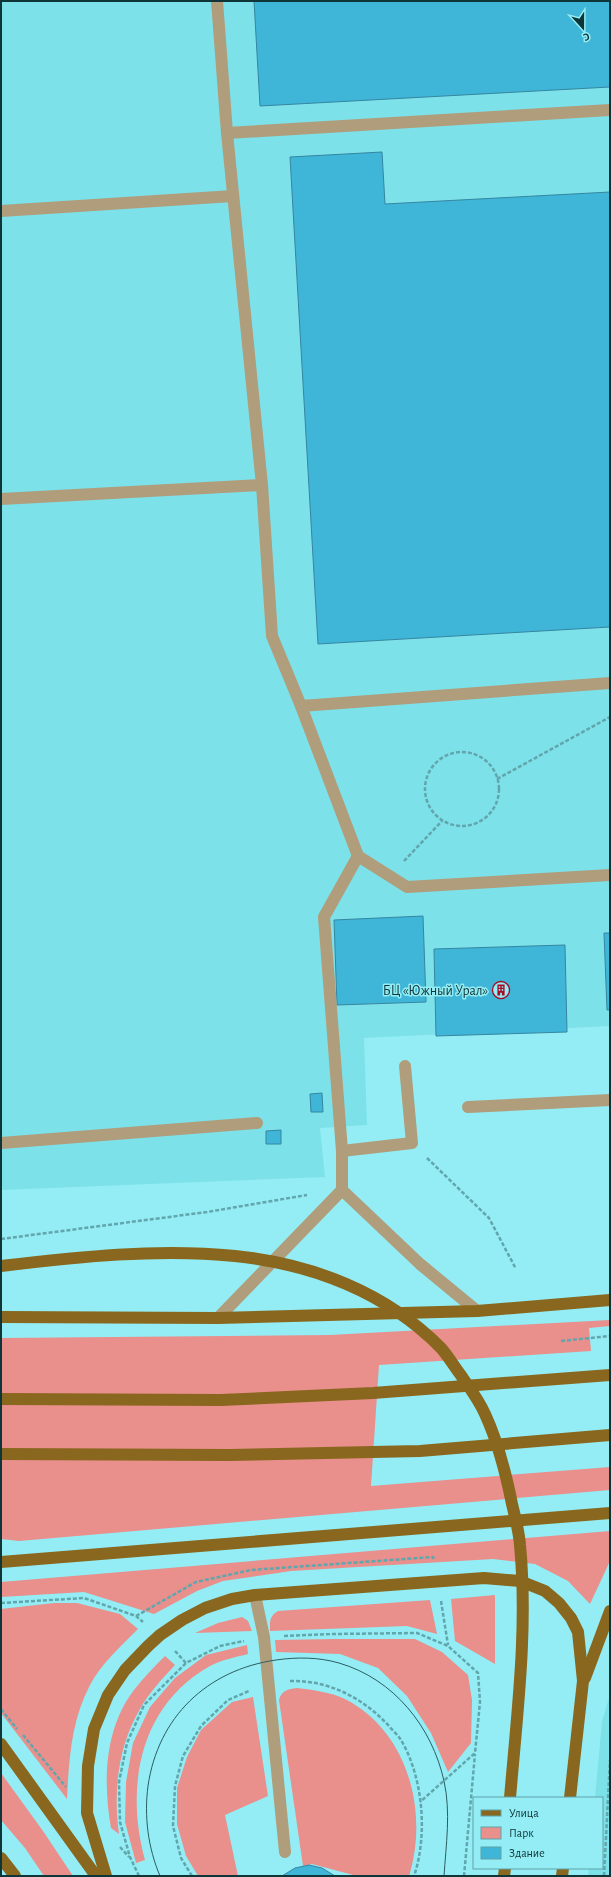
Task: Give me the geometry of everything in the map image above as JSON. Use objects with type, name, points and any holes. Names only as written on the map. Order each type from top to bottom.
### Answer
[{"type":"main road","points":[[1,1266],[95,1256],[166,1254],[236,1256],[272,1262],[333,1278],[370,1295],[414,1324],[442,1349],[468,1385],[485,1414],[507,1477],[520,1543],[524,1613],[510,1797]]},
{"type":"main road","points":[[1,1317],[218,1318],[477,1311],[610,1300]]},
{"type":"main road","points":[[1,1399],[221,1400],[373,1393],[610,1375]]},
{"type":"main road","points":[[1,1454],[229,1455],[420,1451],[610,1435]]},
{"type":"main road","points":[[1,1562],[610,1513]]},
{"type":"main road","points":[[106,1876],[87,1813],[88,1766],[94,1729],[108,1695],[126,1670],[160,1635],[182,1620],[205,1608],[232,1599],[255,1595],[484,1578],[520,1581],[545,1591],[560,1603],[571,1618],[578,1632],[584,1681]]},
{"type":"main road","points":[[570,1797],[584,1681],[610,1611]]},
{"type":"main road","points":[[1,1744],[96,1876]]},
{"type":"main road","points":[[1,1858],[15,1876]]},
{"type":"lane","points":[[217,1],[227,133],[262,485],[272,636],[302,706],[358,856],[407,887],[610,875]]},
{"type":"lane","points":[[227,133],[610,110]]},
{"type":"lane","points":[[1,211],[233,196]]},
{"type":"lane","points":[[1,499],[262,485]]},
{"type":"lane","points":[[302,706],[610,683]]},
{"type":"lane","points":[[218,1318],[342,1190],[342,1151],[324,917],[358,856]]},
{"type":"lane","points":[[342,1151],[412,1143],[405,1066]]},
{"type":"lane","points":[[468,1107],[610,1100]]},
{"type":"lane","points":[[1,1143],[257,1123]]},
{"type":"lane","points":[[342,1190],[420,1264],[477,1311]]},
{"type":"lane","points":[[255,1595],[264,1637],[284,1852]]},
{"type":"path","points":[[497,778],[610,717]]},
{"type":"path","points":[[462,752],[474,754],[484,759],[492,768],[497,778],[499,791],[496,803],[489,814],[479,822],[467,826],[454,826],[442,821],[433,812],[426,801],[426,778],[432,767],[440,759],[450,754],[462,752]]},
{"type":"path","points":[[390,876],[442,821]]},
{"type":"path","points":[[412,1143],[489,1218],[516,1269]]},
{"type":"path","points":[[1,1239],[207,1212],[342,1190]]},
{"type":"path","points":[[561,1340],[610,1336]]},
{"type":"path","points":[[1,1603],[84,1598],[136,1616],[160,1635],[186,1663]]},
{"type":"path","points":[[139,1876],[130,1857],[120,1822],[120,1782],[127,1743],[144,1705],[186,1663],[220,1646],[264,1637],[417,1633],[448,1646],[478,1673],[480,1702],[464,1876]]},
{"type":"path","points":[[1,1709],[87,1813]]},
{"type":"path","points":[[414,1876],[421,1837],[420,1802],[476,1753]]},
{"type":"path","points":[[604,1876],[610,1760]]},
{"type":"path","points":[[119,1846],[130,1857]]},
{"type":"shaded area","points":[[1,1],[610,1],[610,1026],[364,1038],[367,1125],[320,1128],[325,1177],[1,1190]]},
{"type":"shaded area","points":[[610,1695],[610,1876],[588,1876],[589,1869],[603,1869],[603,1797],[595,1797],[602,1721]]},
{"type":"green space","points":[[610,1320],[610,1326],[589,1328],[591,1351],[379,1365],[371,1486],[610,1467],[610,1490],[19,1541],[1,1539],[1,1338],[330,1335]]},
{"type":"green space","points":[[610,1531],[610,1561],[590,1604],[568,1581],[535,1564],[493,1559],[291,1571],[223,1581],[197,1591],[154,1614],[84,1592],[1,1597],[1,1582]]},
{"type":"green space","points":[[495,1595],[495,1664],[455,1641],[451,1599]]},
{"type":"green space","points":[[430,1600],[437,1634],[407,1626],[270,1631],[270,1622],[272,1617],[278,1611]]},
{"type":"green space","points":[[54,1603],[77,1603],[120,1614],[138,1629],[100,1670],[90,1685],[84,1699],[72,1741],[67,1799],[1,1713],[1,1609]]},
{"type":"green space","points":[[242,1617],[248,1621],[252,1631],[195,1633],[218,1623]]},
{"type":"green space","points":[[415,1639],[442,1652],[468,1675],[472,1700],[471,1743],[448,1772],[431,1733],[407,1696],[378,1668],[340,1654],[276,1652],[275,1640]]},
{"type":"green space","points":[[247,1645],[248,1654],[214,1664],[186,1683],[167,1703],[153,1726],[143,1751],[138,1777],[137,1805],[139,1832],[145,1860],[136,1863],[125,1822],[126,1782],[133,1743],[150,1707],[175,1678],[206,1655]]},
{"type":"green space","points":[[165,1656],[175,1665],[140,1709],[127,1738],[122,1754],[117,1786],[117,1818],[119,1834],[111,1828],[108,1810],[107,1774],[111,1739],[124,1705],[141,1681]]},
{"type":"green space","points":[[297,1688],[327,1693],[345,1699],[367,1713],[384,1731],[398,1752],[408,1776],[414,1800],[416,1826],[415,1851],[409,1876],[357,1876],[312,1864],[303,1866],[279,1700],[281,1694],[285,1691]]},
{"type":"green space","points":[[253,1697],[268,1796],[225,1815],[238,1876],[198,1876],[186,1856],[177,1824],[177,1788],[187,1757],[201,1730],[232,1702]]},
{"type":"green space","points":[[1,1773],[73,1876],[44,1876],[25,1848],[1,1820]]},
{"type":"building","points":[[254,1],[610,1],[610,87],[260,106]]},
{"type":"building","points":[[382,152],[385,204],[610,192],[610,627],[318,644],[290,157]]},
{"type":"building","points":[[423,916],[426,1002],[337,1005],[334,920]]},
{"type":"building","points":[[604,933],[610,933],[610,1010],[607,1010]]},
{"type":"building","name":"БЦ «Южный Урал»","points":[[565,945],[567,1032],[436,1036],[434,949]]},
{"type":"building","points":[[322,1093],[323,1112],[311,1112],[310,1094]]},
{"type":"building","points":[[281,1130],[281,1144],[266,1144],[266,1131]]},
{"type":"building","points":[[309,1865],[322,1868],[335,1876],[282,1876],[295,1868]]},
{"type":"tram line","points":[[160,1876],[152,1854],[148,1832],[146,1809],[148,1786],[154,1761],[163,1739],[175,1718],[190,1701],[208,1686],[228,1674],[251,1665],[292,1658],[331,1661],[359,1670],[393,1693],[408,1708],[420,1724],[438,1761],[446,1793],[447,1828],[444,1876]]},
{"type":"place","name":"БЦ «Южный Урал»","points":[[501,990]]}]
